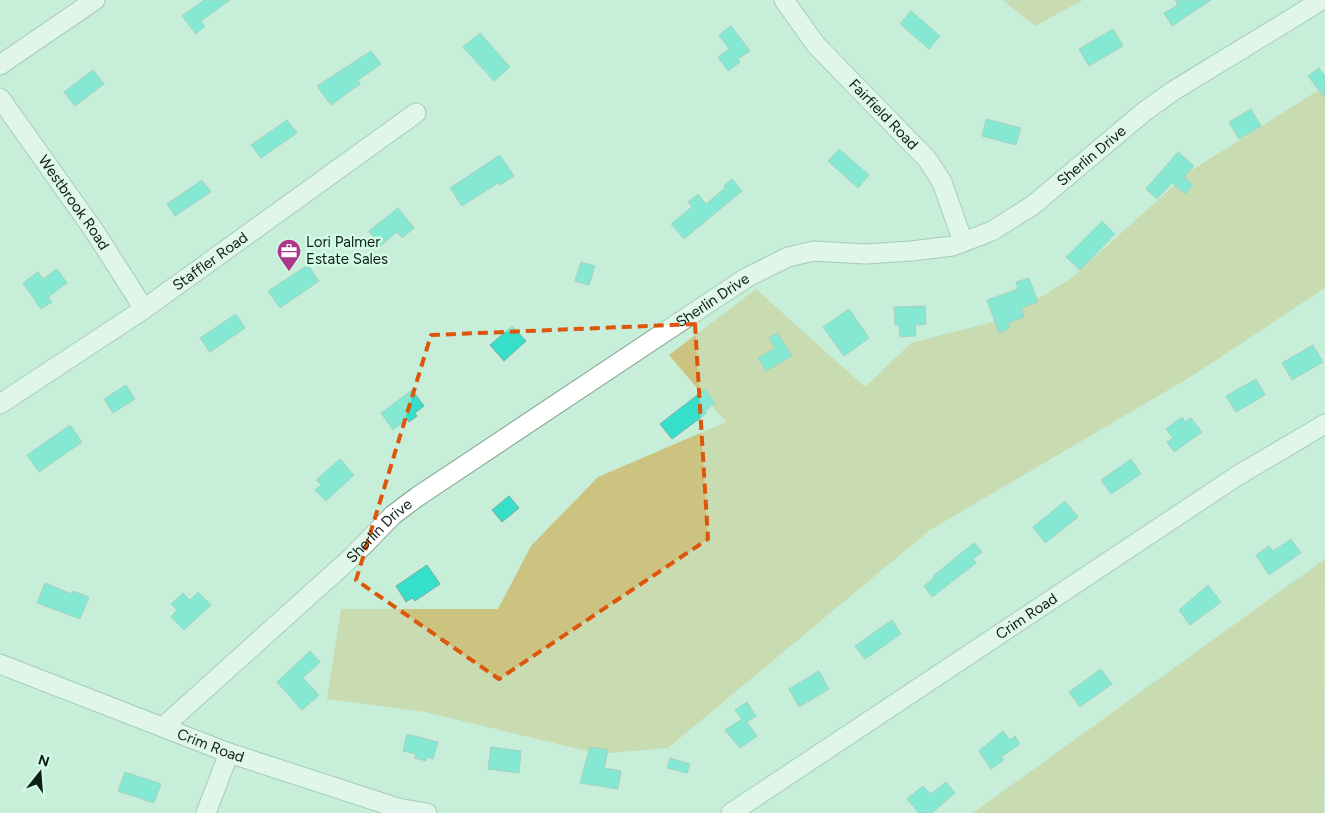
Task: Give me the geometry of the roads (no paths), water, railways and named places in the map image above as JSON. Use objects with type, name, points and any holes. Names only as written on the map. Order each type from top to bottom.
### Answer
[{"type":"street","points":[[0,65],[95,0]]},
{"type":"street","name":"Fairfield Road","points":[[784,0],[816,45],[928,159],[942,182],[963,242]]},
{"type":"street","name":"Sherlin Drive","points":[[163,728],[352,557],[394,515],[417,497],[746,278],[788,257],[814,251],[865,254],[911,252],[963,242],[992,231],[1014,219],[1173,91],[1322,0]]},
{"type":"street","name":"Westbrook Road","points":[[0,98],[95,232],[144,309]]},
{"type":"street","name":"Staffler Road","points":[[0,404],[144,309],[416,113]]},
{"type":"street","name":"Crim Road","points":[[730,813],[1237,476],[1325,424]]},
{"type":"street","name":"Crim Road","points":[[0,664],[229,753],[389,806],[427,813]]},
{"type":"street","points":[[206,813],[229,753]]},
{"type":"place","name":"Lori Palmer Estate Sales","points":[[289,272]]}]
